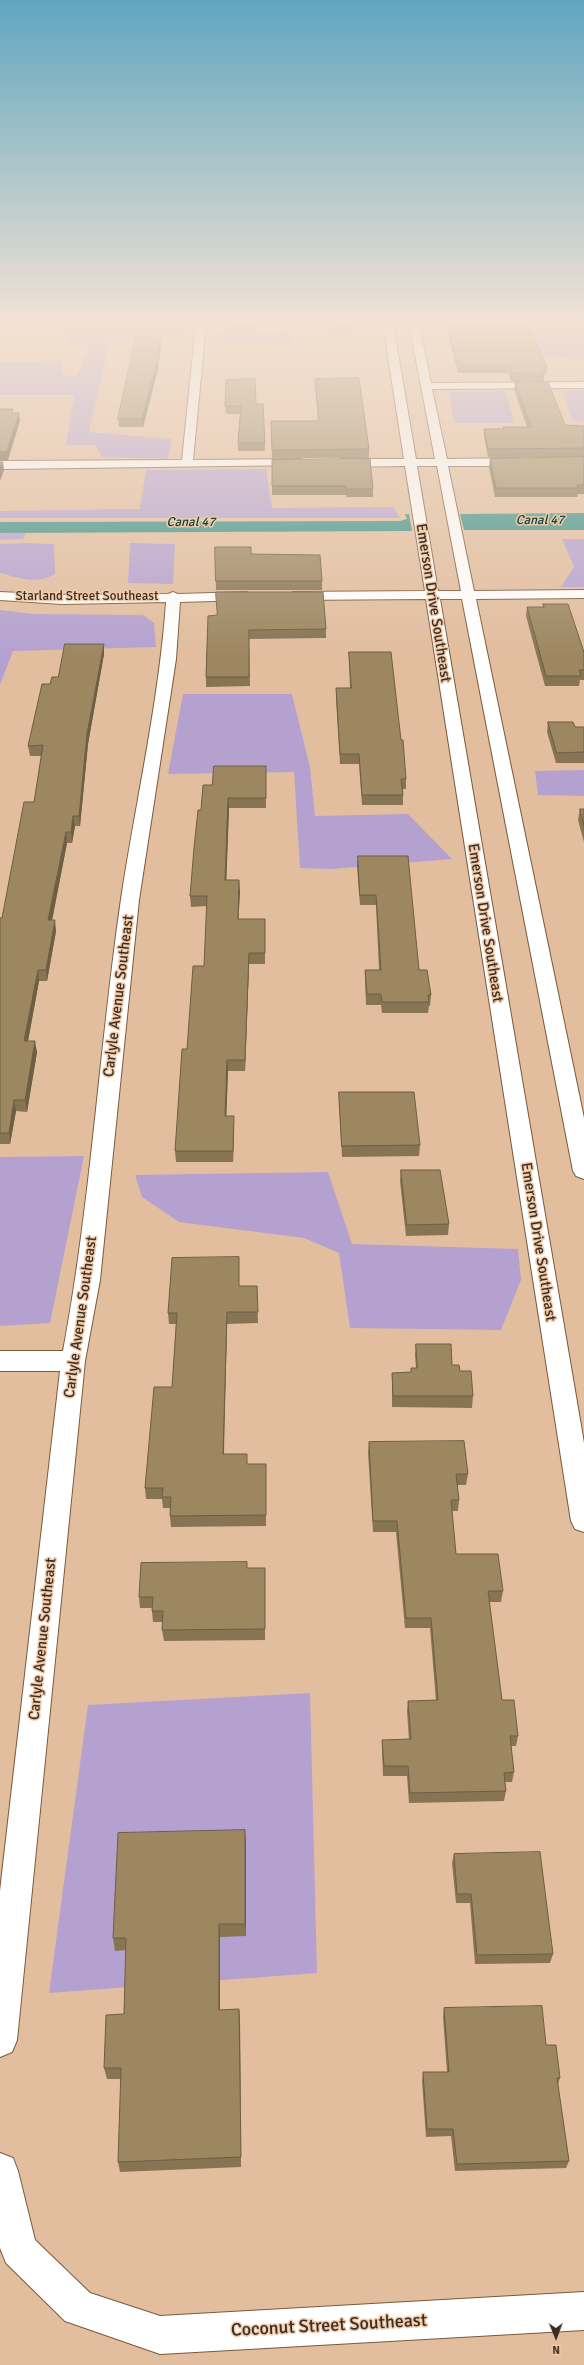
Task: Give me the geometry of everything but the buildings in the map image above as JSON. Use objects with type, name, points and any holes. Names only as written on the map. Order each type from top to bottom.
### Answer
[{"type":"street","points":[[187,464],[190,434]]},
{"type":"street","name":"Emerson Drive Southeast","points":[[405,434],[584,1521]]},
{"type":"street","points":[[436,434],[584,1171]]},
{"type":"street","points":[[327,463],[533,462]]},
{"type":"street","points":[[0,465],[313,463]]},
{"type":"street","name":"Starland Street Southeast","points":[[0,585],[39,591],[137,590],[173,596]]},
{"type":"street","points":[[277,596],[584,594]]},
{"type":"street","name":"Starland Street Southeast","points":[[0,596],[31,599],[139,600],[173,596],[261,596]]},
{"type":"street","name":"Carlyle Avenue Southeast","points":[[0,2040],[73,1361],[88,1280],[130,900],[169,659],[173,596]]},
{"type":"street","points":[[0,1361],[73,1361]]},
{"type":"street","name":"Coconut Street Southeast","points":[[0,2171],[19,2250],[78,2308],[160,2335],[584,2311]]},
{"type":"shaded area","points":[[68,434],[117,434],[172,439],[168,459],[102,457],[95,445],[66,445]]},
{"type":"shaded area","points":[[266,469],[272,508],[393,507],[400,518],[0,518],[0,511],[140,509],[146,470]]},
{"type":"shaded area","points":[[0,533],[26,533],[23,539],[0,540]]},
{"type":"shaded area","points":[[562,539],[584,539],[584,587],[561,587],[574,567]]},
{"type":"shaded area","points":[[130,543],[175,544],[173,584],[128,583]]},
{"type":"shaded area","points":[[0,544],[54,544],[55,574],[41,579],[28,580],[0,573]]},
{"type":"shaded area","points":[[0,610],[34,614],[143,615],[154,623],[156,647],[13,651],[0,685]]},
{"type":"shaded area","points":[[183,694],[292,694],[310,767],[315,816],[408,814],[452,859],[331,869],[300,868],[294,772],[168,774]]},
{"type":"shaded area","points":[[584,770],[584,796],[538,795],[535,771]]},
{"type":"shaded area","points":[[84,1156],[50,1323],[0,1326],[0,1157]]},
{"type":"shaded area","points":[[328,1172],[352,1244],[518,1249],[521,1280],[501,1330],[350,1328],[339,1253],[304,1238],[179,1222],[142,1197],[135,1175]]},
{"type":"shaded area","points":[[310,1693],[317,1973],[49,1993],[88,1705]]},
{"type":"water","name":"Canal 47","points":[[584,513],[584,530],[464,530],[460,514]]},
{"type":"water","name":"Canal 47","points":[[405,514],[409,514],[412,531],[0,533],[0,522],[400,521],[407,519]]}]
